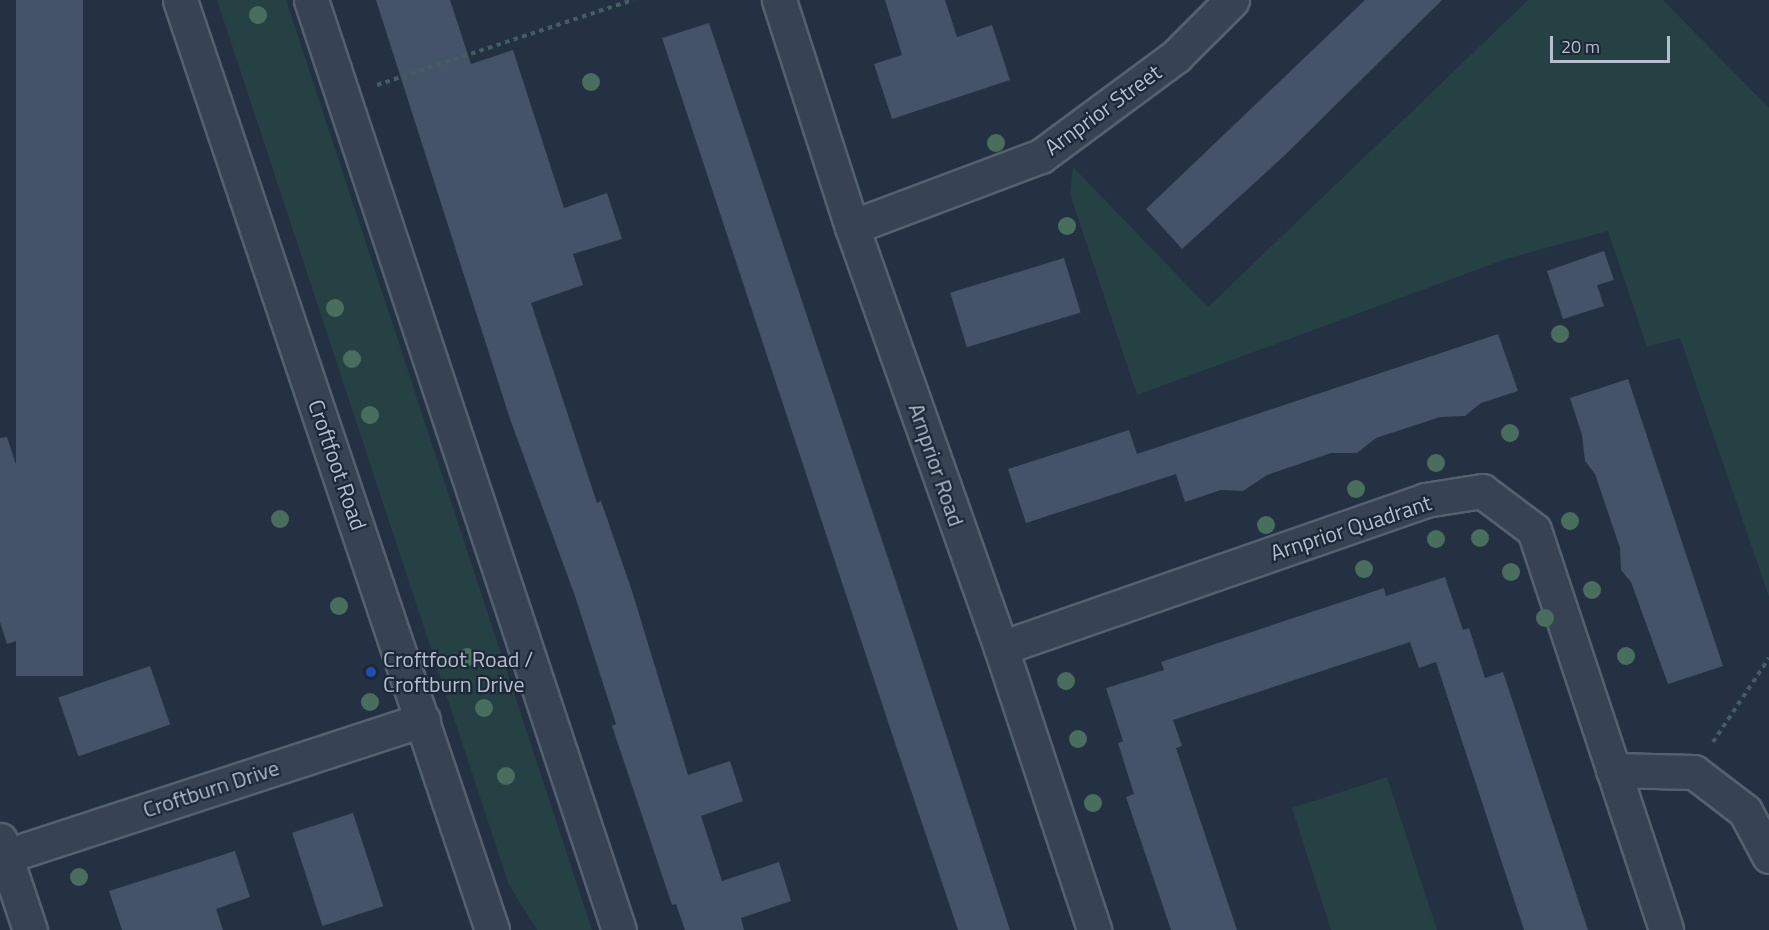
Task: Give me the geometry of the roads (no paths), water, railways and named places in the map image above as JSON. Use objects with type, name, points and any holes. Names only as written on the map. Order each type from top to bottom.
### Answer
[{"type":"street","name":"Croftfoot Road","points":[[180,0],[492,930]]},
{"type":"street","points":[[310,0],[619,930]]},
{"type":"street","name":"Arnprior Road","points":[[778,0],[852,227],[1001,648],[1094,930]]},
{"type":"street","name":"Arnprior Street","points":[[852,227],[1041,156],[1176,56],[1232,0]]},
{"type":"street","name":"Arnprior Quadrant","points":[[1001,648],[1425,500],[1482,491],[1534,530],[1666,930]]},
{"type":"street","name":"Croftburn Drive","points":[[2,851],[423,720]]},
{"type":"street","points":[[1613,771],[1694,772],[1745,811],[1769,856]]},
{"type":"street","points":[[2,851],[30,930]]},
{"type":"place","name":"Croftfoot Road / Croftburn Drive","points":[[371,672]]}]
